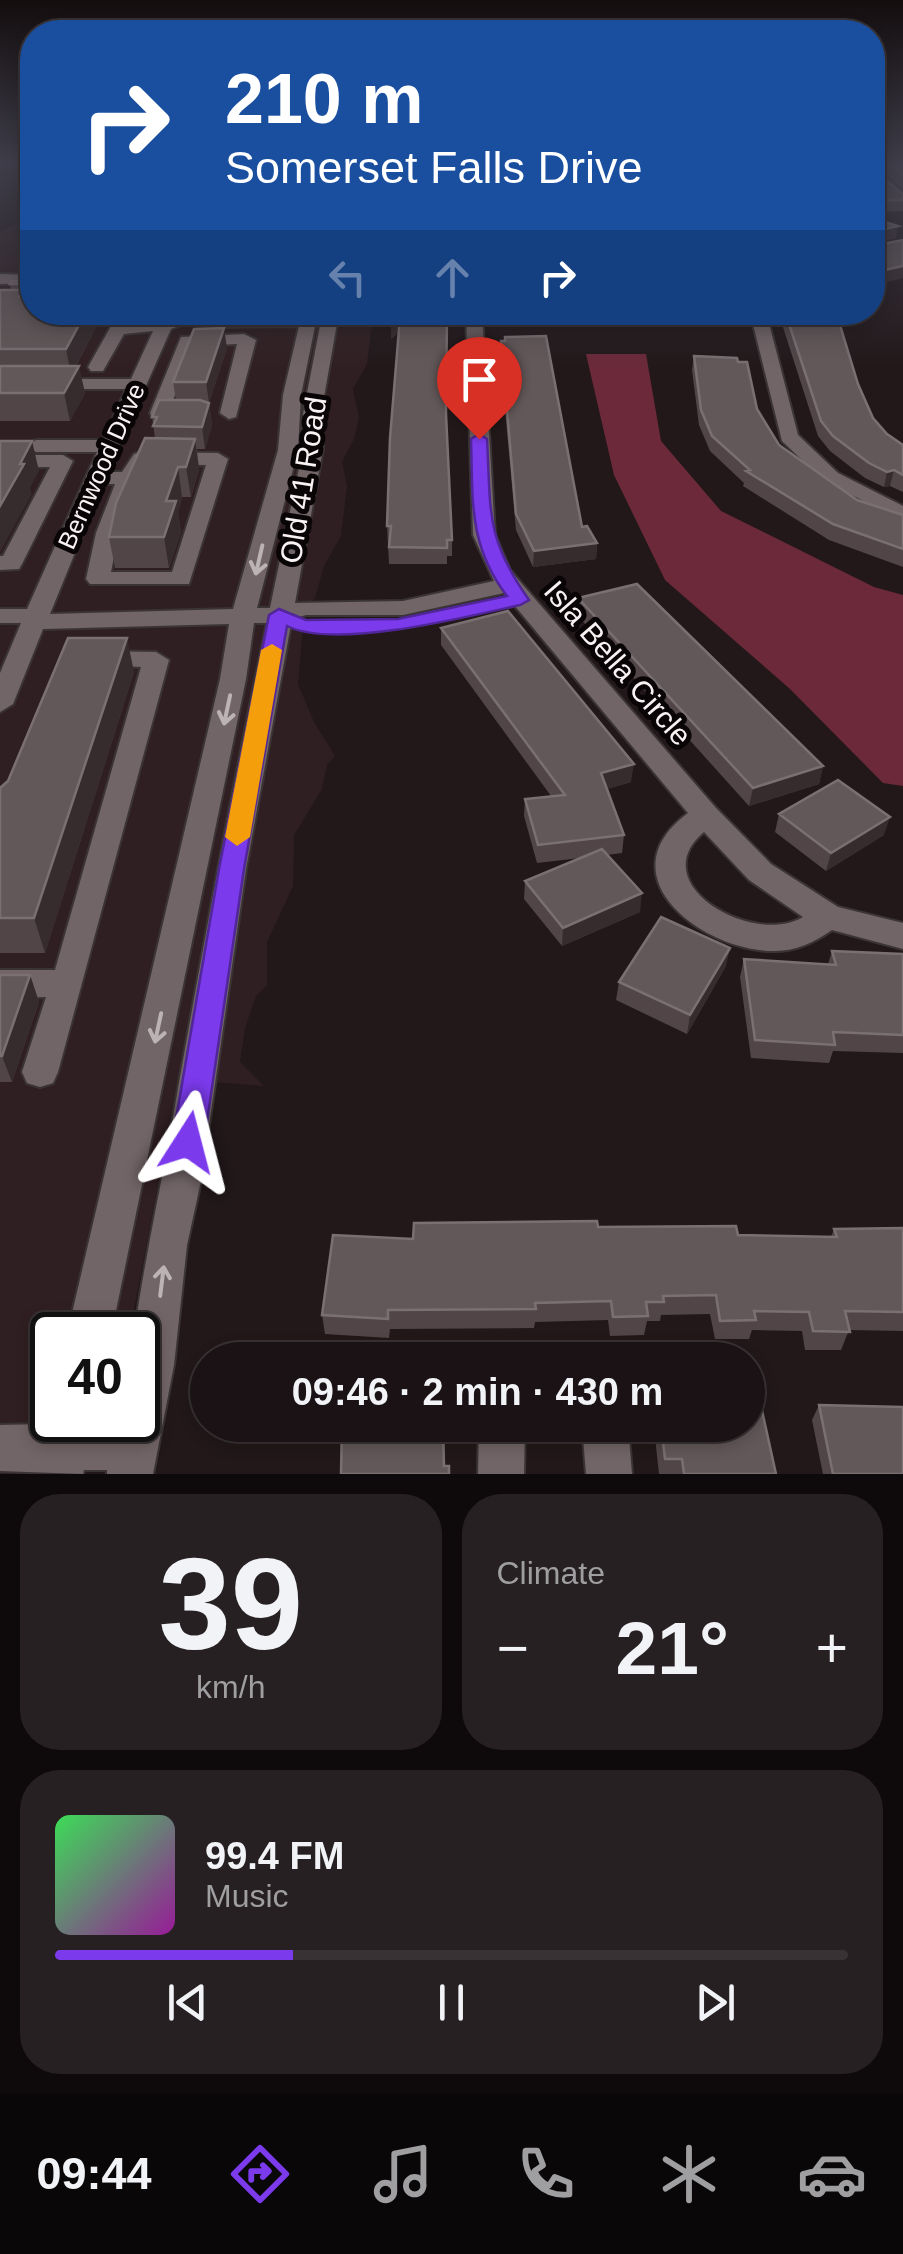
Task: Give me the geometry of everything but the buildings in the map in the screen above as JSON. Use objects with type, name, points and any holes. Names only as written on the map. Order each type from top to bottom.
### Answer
[{"type":"street","points":[[97,367],[121,325]]},
{"type":"street","name":"Bernwood Drive","points":[[0,704],[61,556],[165,325]]},
{"type":"street","name":"Old 41 Road","points":[[94,1312],[234,679],[244,614],[288,450],[292,395],[316,325]]},
{"type":"street","name":"Old 41 Road","points":[[132,1460],[152,1365],[166,1244],[182,1181],[232,869],[314,450],[312,414],[318,325]]},
{"type":"street","name":"Isla Bella Circle","points":[[475,325],[484,536],[490,555],[514,592],[706,816],[760,872],[828,917],[903,936]]},
{"type":"street","points":[[761,325],[789,437],[831,476],[903,515]]},
{"type":"street","points":[[124,413],[168,413],[180,358],[191,340],[247,340],[220,414],[223,436]]},
{"type":"street","points":[[150,358],[180,358]]},
{"type":"street","points":[[0,384],[137,384]]},
{"type":"street","points":[[0,446],[110,446]]},
{"type":"street","points":[[141,458],[218,459],[181,580],[98,579],[102,555],[128,479],[141,458]]},
{"type":"street","points":[[0,461],[63,461],[11,564],[0,564]]},
{"type":"street","points":[[96,477],[128,479]]},
{"type":"street","points":[[61,556],[102,555]]},
{"type":"street","points":[[0,616],[38,619],[244,614],[279,615],[302,626],[398,625],[514,592]]},
{"type":"street","points":[[40,1072],[156,660],[64,658]]},
{"type":"street","points":[[706,816],[679,836],[668,865],[673,884],[697,912],[718,925],[775,939],[794,937],[828,917]]},
{"type":"street","points":[[0,984],[68,983]]},
{"type":"street","points":[[501,1474],[502,1442]]},
{"type":"street","points":[[607,1442],[610,1474]]},
{"type":"street","points":[[0,1448],[65,1447],[132,1460]]},
{"type":"shaded area","points":[[20,231],[20,325],[301,325],[280,450],[222,680],[75,1312],[30,1312],[30,1442],[46,1442],[40,1474],[0,1474],[0,232]]},
{"type":"shaded area","points":[[314,325],[321,325],[305,450],[270,609],[255,609]]},
{"type":"shaded area","points":[[336,325],[374,325],[367,364],[353,389],[359,418],[342,462],[347,486],[341,536],[324,566],[315,598],[304,613],[298,684],[314,722],[335,756],[327,765],[322,789],[294,835],[293,886],[267,942],[267,985],[256,996],[245,1028],[240,1062],[264,1086],[213,1082]]},
{"type":"shaded area","points":[[586,354],[646,354],[661,441],[721,511],[874,587],[903,595],[903,786],[883,783],[790,689],[665,580],[614,475]]},
{"type":"shaded area","points":[[253,620],[267,621],[133,1312],[112,1312]]},
{"type":"slow traffic","points":[[237,837],[272,650]]},
{"type":"route","points":[[188,1142],[232,869],[279,615],[302,626],[398,625],[520,600],[498,572],[484,536],[479,439]]}]
